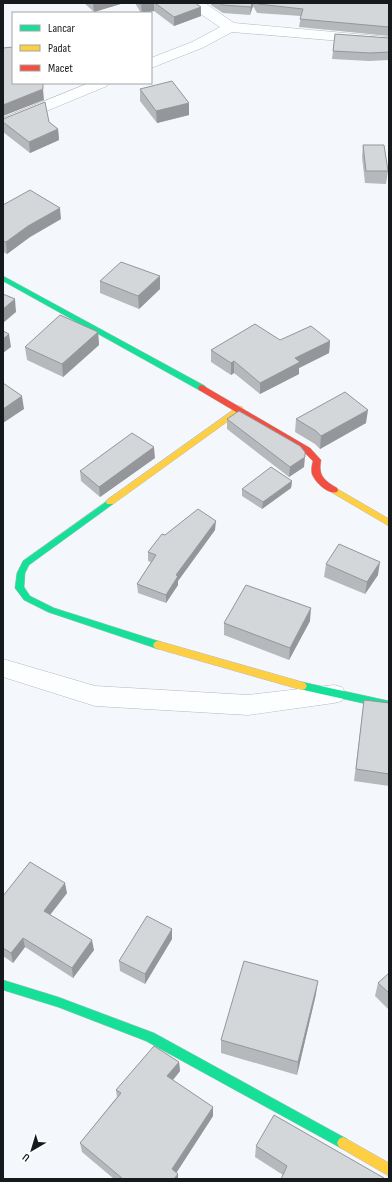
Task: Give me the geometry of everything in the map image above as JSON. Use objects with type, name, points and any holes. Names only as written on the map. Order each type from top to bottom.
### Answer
[{"type":"street","points":[[198,3],[206,11],[230,26],[389,41]]},
{"type":"street","points":[[152,63],[197,45],[230,26]]},
{"type":"street","points":[[3,124],[100,84]]},
{"type":"street","points":[[3,278],[239,409],[313,455],[317,460],[314,470],[316,477],[320,482],[389,523]]},
{"type":"street","points":[[239,409],[26,563],[20,572],[18,582],[20,592],[28,601],[124,635],[200,659],[334,694],[389,705]]},
{"type":"street","points":[[3,668],[95,696],[248,705],[334,694]]},
{"type":"street","points":[[3,985],[58,1002],[150,1037],[347,1144],[389,1170]]},
{"type":"building","points":[[155,3],[195,3],[201,7],[174,17]]},
{"type":"building","points":[[219,3],[252,3],[251,7],[223,5]]},
{"type":"building","points":[[257,3],[389,3],[389,27],[300,19],[303,9]]},
{"type":"building","points":[[335,34],[389,38],[389,52],[370,53],[333,51]]},
{"type":"building","points":[[12,47],[12,84],[43,84],[43,89],[3,105],[3,48]]},
{"type":"building","points":[[172,81],[189,103],[156,111],[140,89]]},
{"type":"building","points":[[45,102],[49,122],[58,129],[29,142],[3,122],[3,119]]},
{"type":"building","points":[[363,145],[384,145],[388,171],[366,171]]},
{"type":"building","points":[[30,190],[60,208],[28,226],[6,242],[3,241],[3,205]]},
{"type":"building","points":[[121,262],[160,276],[138,296],[100,281]]},
{"type":"building","points":[[3,294],[15,299],[3,309]]},
{"type":"building","points":[[60,315],[98,332],[62,364],[25,347]]},
{"type":"building","points":[[255,324],[280,340],[311,326],[330,341],[295,358],[300,362],[260,383],[234,361],[231,363],[211,350]]},
{"type":"building","points":[[3,331],[9,334],[3,339]]},
{"type":"building","points":[[3,383],[22,396],[3,409]]},
{"type":"building","points":[[345,392],[368,410],[321,436],[316,431],[296,419]]},
{"type":"building","points":[[239,411],[300,446],[305,452],[305,457],[290,467],[227,419]]},
{"type":"building","points":[[132,433],[154,447],[99,487],[80,471]]},
{"type":"building","points":[[271,467],[292,481],[263,502],[242,489]]},
{"type":"building","points":[[198,509],[216,521],[176,575],[178,576],[166,595],[137,584],[156,555],[148,552],[162,534],[165,535]]},
{"type":"building","points":[[339,544],[380,562],[367,582],[326,564]]},
{"type":"building","points":[[246,585],[311,608],[290,648],[224,623]]},
{"type":"building","points":[[364,700],[389,703],[389,774],[356,769]]},
{"type":"building","points":[[30,862],[65,883],[44,911],[92,940],[72,968],[23,938],[11,953],[3,948],[3,896]]},
{"type":"building","points":[[147,916],[172,929],[145,974],[119,961]]},
{"type":"building","points":[[244,961],[318,981],[298,1062],[221,1040]]},
{"type":"building","points":[[389,973],[389,993],[378,983]]},
{"type":"building","points":[[154,1046],[179,1062],[167,1076],[213,1107],[172,1169],[178,1174],[174,1179],[123,1179],[80,1143],[121,1093],[116,1090]]},
{"type":"building","points":[[274,1115],[384,1179],[281,1179],[287,1166],[256,1146]]},
{"type":"traffic: fast","points":[[3,278],[202,388]]},
{"type":"traffic: fast","points":[[110,502],[26,563],[21,573],[19,588],[27,598],[51,610],[158,645]]},
{"type":"traffic: fast","points":[[302,686],[389,705]]},
{"type":"traffic: fast","points":[[3,985],[58,1002],[150,1037],[343,1143]]},
{"type":"traffic: slow","points":[[110,502],[239,409]]},
{"type":"traffic: slow","points":[[334,490],[389,523]]},
{"type":"traffic: slow","points":[[158,645],[302,686]]},
{"type":"traffic: slow","points":[[343,1143],[389,1170]]},
{"type":"traffic: jam","points":[[202,388],[307,450],[317,460],[316,471],[319,478],[334,490]]}]
